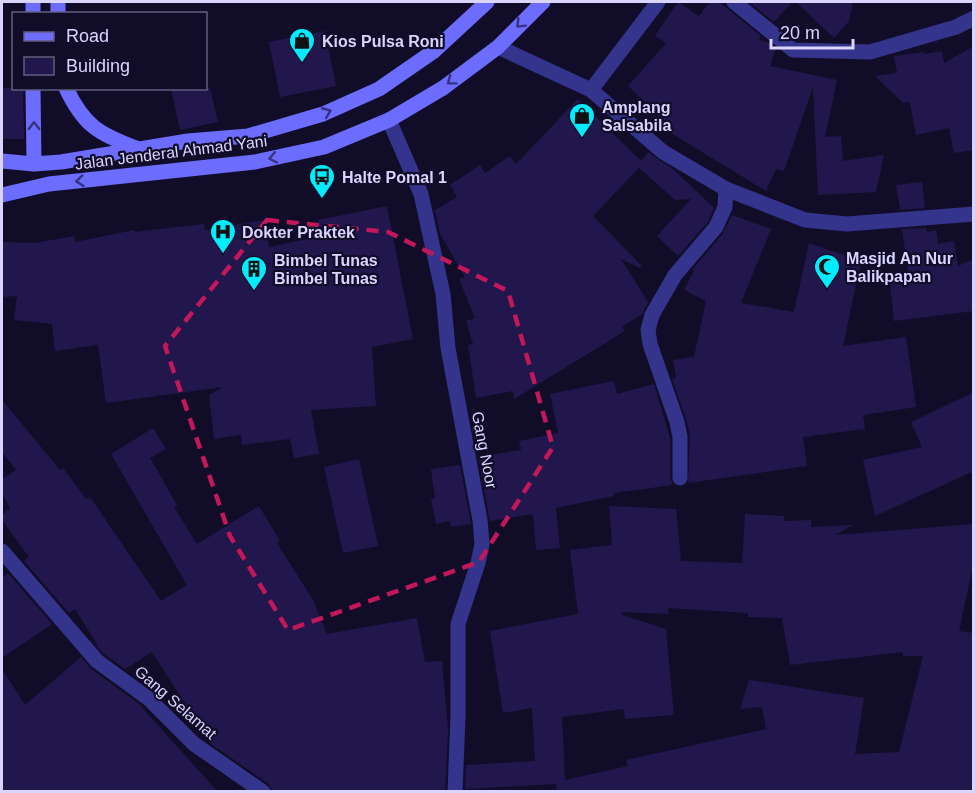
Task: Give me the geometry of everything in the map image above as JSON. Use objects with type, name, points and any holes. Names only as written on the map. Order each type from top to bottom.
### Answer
[{"type":"main road","name":"Jalan Jenderal Ahmad Yani","points":[[2,162],[34,164],[188,141],[248,136],[323,114],[379,89],[434,51],[487,2]]},
{"type":"main road","name":"Jalan Jenderal Ahmad Yani","points":[[2,195],[49,184],[255,162],[324,147],[389,120],[442,88],[498,46],[543,2]]},
{"type":"main road","points":[[33,90],[34,164]]},
{"type":"main road","points":[[67,90],[87,122],[107,137],[138,149]]},
{"type":"street","points":[[591,90],[658,2]]},
{"type":"street","points":[[734,2],[793,50],[870,52],[956,27],[974,18]]},
{"type":"street","points":[[498,46],[591,90],[663,152],[726,189],[805,220],[847,224],[974,214]]},
{"type":"street","name":"Gang Noor","points":[[389,120],[421,194],[443,294],[448,348],[480,520],[482,544],[478,564],[458,624],[455,792]]},
{"type":"street","points":[[680,478],[680,437],[677,422],[650,344],[648,330],[652,315],[675,275],[716,227],[725,207],[726,189]]},
{"type":"street","name":"Gang Selamat","points":[[2,551],[97,661],[149,699],[194,744],[263,792]]},
{"type":"highlighted area","points":[[267,220],[388,232],[508,291],[553,447],[479,562],[288,630],[230,536],[165,346]]},
{"type":"building","points":[[678,2],[699,16],[710,2],[719,2],[761,36],[758,39],[769,43],[776,49],[770,66],[837,80],[825,137],[841,136],[843,161],[884,155],[876,192],[818,195],[813,87],[784,171],[776,169],[766,191],[666,130],[670,126],[628,86],[666,43],[655,36]]},
{"type":"building","points":[[749,2],[792,2],[774,22]]},
{"type":"building","points":[[796,2],[853,2],[849,21],[834,38]]},
{"type":"building","name":"Kios Pulsa Roni","points":[[325,31],[336,86],[280,97],[269,42]]},
{"type":"building","points":[[974,46],[974,150],[954,153],[949,128],[916,135],[910,102],[903,103],[875,76],[897,73],[894,56],[942,51],[944,63]]},
{"type":"building","points":[[2,88],[23,90],[24,139],[2,139]]},
{"type":"building","points":[[210,88],[218,122],[180,130],[171,90],[207,90]]},
{"type":"building","points":[[578,99],[641,161],[648,152],[674,170],[714,208],[708,222],[678,256],[657,236],[691,199],[675,200],[639,168],[593,216],[642,266],[640,268],[621,259],[648,302],[642,314],[622,327],[625,331],[514,399],[513,391],[476,398],[468,345],[473,344],[466,321],[475,318],[459,279],[465,277],[440,234],[435,210],[457,197],[450,185],[480,165],[485,173],[510,156],[516,164]]},
{"type":"building","points":[[922,182],[925,208],[900,210],[896,185]]},
{"type":"building","points":[[387,206],[413,339],[372,347],[376,406],[311,410],[319,454],[294,458],[290,439],[242,445],[241,435],[214,439],[209,395],[223,387],[106,403],[98,345],[55,351],[52,324],[14,320],[17,296],[2,297],[2,242],[35,243],[74,236],[75,242],[134,230],[134,232],[204,224],[205,230],[264,220],[269,247],[321,236],[318,220]]},
{"type":"building","points":[[732,215],[771,229],[741,303],[794,312],[809,243],[861,261],[843,346],[906,337],[916,407],[863,415],[865,429],[803,437],[807,466],[688,483],[690,435],[672,379],[676,378],[673,360],[694,357],[706,301],[684,290],[694,271],[692,270],[723,233]]},
{"type":"building","points":[[926,228],[927,232],[936,230],[938,244],[954,241],[958,266],[974,259],[974,311],[894,321],[889,274],[908,272],[902,229]]},
{"type":"building","points":[[614,381],[617,394],[654,384],[670,438],[670,478],[673,485],[614,493],[614,496],[556,508],[560,548],[536,550],[533,514],[490,521],[478,457],[521,450],[519,441],[558,433],[550,394]]},
{"type":"building","points":[[974,392],[974,471],[875,516],[863,460],[922,447],[911,422]]},
{"type":"building","points":[[2,400],[60,470],[63,468],[86,499],[90,497],[161,601],[187,585],[111,454],[153,428],[166,449],[150,458],[177,505],[174,507],[197,544],[259,506],[280,541],[277,543],[313,600],[327,634],[417,618],[425,662],[442,661],[448,730],[445,792],[273,792],[269,784],[211,744],[152,652],[125,669],[104,654],[96,645],[75,609],[69,613],[24,561],[29,557],[2,520],[2,515],[10,508],[2,493],[2,479],[16,470],[2,452]]},
{"type":"building","points":[[359,459],[378,546],[343,553],[324,467]]},
{"type":"building","points":[[460,465],[471,524],[451,527],[450,521],[436,524],[431,499],[435,498],[431,469]]},
{"type":"building","points":[[609,506],[676,509],[681,561],[742,563],[745,514],[784,516],[784,521],[811,520],[811,527],[853,525],[835,535],[974,524],[974,561],[959,631],[974,633],[974,792],[557,792],[556,784],[465,789],[466,765],[535,761],[532,708],[503,713],[490,631],[578,614],[570,550],[612,545]],"holes":[[[668,608],[748,613],[748,617],[782,618],[790,665],[903,652],[903,656],[923,656],[899,752],[855,754],[864,698],[749,680],[740,709],[762,707],[766,729],[626,760],[628,766],[565,780],[562,717],[624,709],[625,719],[674,715],[666,629],[622,615],[622,612],[669,614]]]},
{"type":"building","points":[[8,573],[52,624],[2,658],[2,578]]},
{"type":"building","points":[[81,657],[91,669],[138,703],[218,792],[2,792],[2,669],[25,705]]},
{"type":"place","name":"Kios Pulsa Roni","points":[[302,64]]},
{"type":"place","name":"Amplang Salsabila","points":[[582,139]]},
{"type":"place","name":"Halte Pomal 1","points":[[322,200]]},
{"type":"place","name":"Dokter Praktek","points":[[223,255]]},
{"type":"place","name":"Masjid An Nur Balikpapan","points":[[827,290]]},
{"type":"place","name":"Bimbel Tunas Bimbel Tunas","points":[[254,292]]}]
